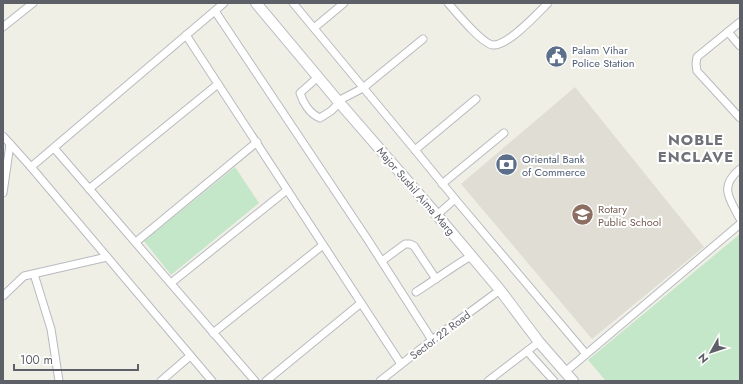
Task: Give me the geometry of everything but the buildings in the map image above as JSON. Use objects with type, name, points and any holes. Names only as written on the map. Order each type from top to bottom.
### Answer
[{"type":"street","points":[[3,27],[33,3]]},
{"type":"street","points":[[31,167],[224,3]]},
{"type":"street","name":"Major Sushil Aima Marg","points":[[256,3],[338,101],[437,214],[500,290],[539,342],[573,381]]},
{"type":"street","points":[[293,3],[442,184],[586,354]]},
{"type":"street","points":[[314,28],[344,3]]},
{"type":"street","points":[[448,3],[483,40],[491,45],[501,44],[518,32],[548,3]]},
{"type":"street","points":[[215,10],[382,261],[432,340]]},
{"type":"street","points":[[740,22],[697,57],[696,64],[697,71],[740,118]]},
{"type":"street","points":[[728,32],[740,46]]},
{"type":"street","points":[[186,35],[401,364]]},
{"type":"street","points":[[318,77],[300,93],[310,111],[320,118],[331,111],[336,106],[338,101],[363,88],[423,39]]},
{"type":"street","points":[[89,189],[218,84]]},
{"type":"street","points":[[415,150],[476,99]]},
{"type":"street","points":[[442,184],[504,133]]},
{"type":"street","points":[[3,136],[212,381]]},
{"type":"street","points":[[136,242],[256,142]]},
{"type":"street","points":[[3,192],[10,144]]},
{"type":"street","points":[[54,148],[255,381]]},
{"type":"street","points":[[740,169],[730,179],[727,192],[740,219]]},
{"type":"street","points":[[171,283],[287,190]]},
{"type":"street","points":[[437,214],[455,199]]},
{"type":"street","points":[[565,372],[740,224]]},
{"type":"street","points":[[382,261],[405,244],[410,244],[414,246],[436,279]]},
{"type":"street","points":[[213,333],[324,245]]},
{"type":"street","points":[[416,292],[452,267],[471,256]]},
{"type":"street","points":[[3,296],[24,276],[107,257]]},
{"type":"street","points":[[34,274],[50,330],[59,381]]},
{"type":"street","name":"Sector 22 Road","points":[[380,381],[432,340],[500,290]]},
{"type":"street","points":[[266,381],[361,303]]},
{"type":"street","points":[[488,381],[539,342]]},
{"type":"street","points":[[527,351],[554,381]]},
{"type":"street","points":[[161,381],[190,356]]},
{"type":"shaded area","name":"Rotary Public School","points":[[575,87],[704,247],[592,339],[461,184]]},
{"type":"green space","points":[[235,167],[259,203],[171,275],[144,241]]},
{"type":"green space","points":[[740,234],[740,381],[606,381],[588,360]]},
{"type":"place","name":"Palam Vihar Police Station","points":[[556,56]]},
{"type":"place","name":"Oriental Bank of Commerce","points":[[507,165]]},
{"type":"place","name":"Rotary Public School","points":[[583,215]]},
{"type":"district","name":"NOBLE ENCLAVE","points":[[696,148]]}]
